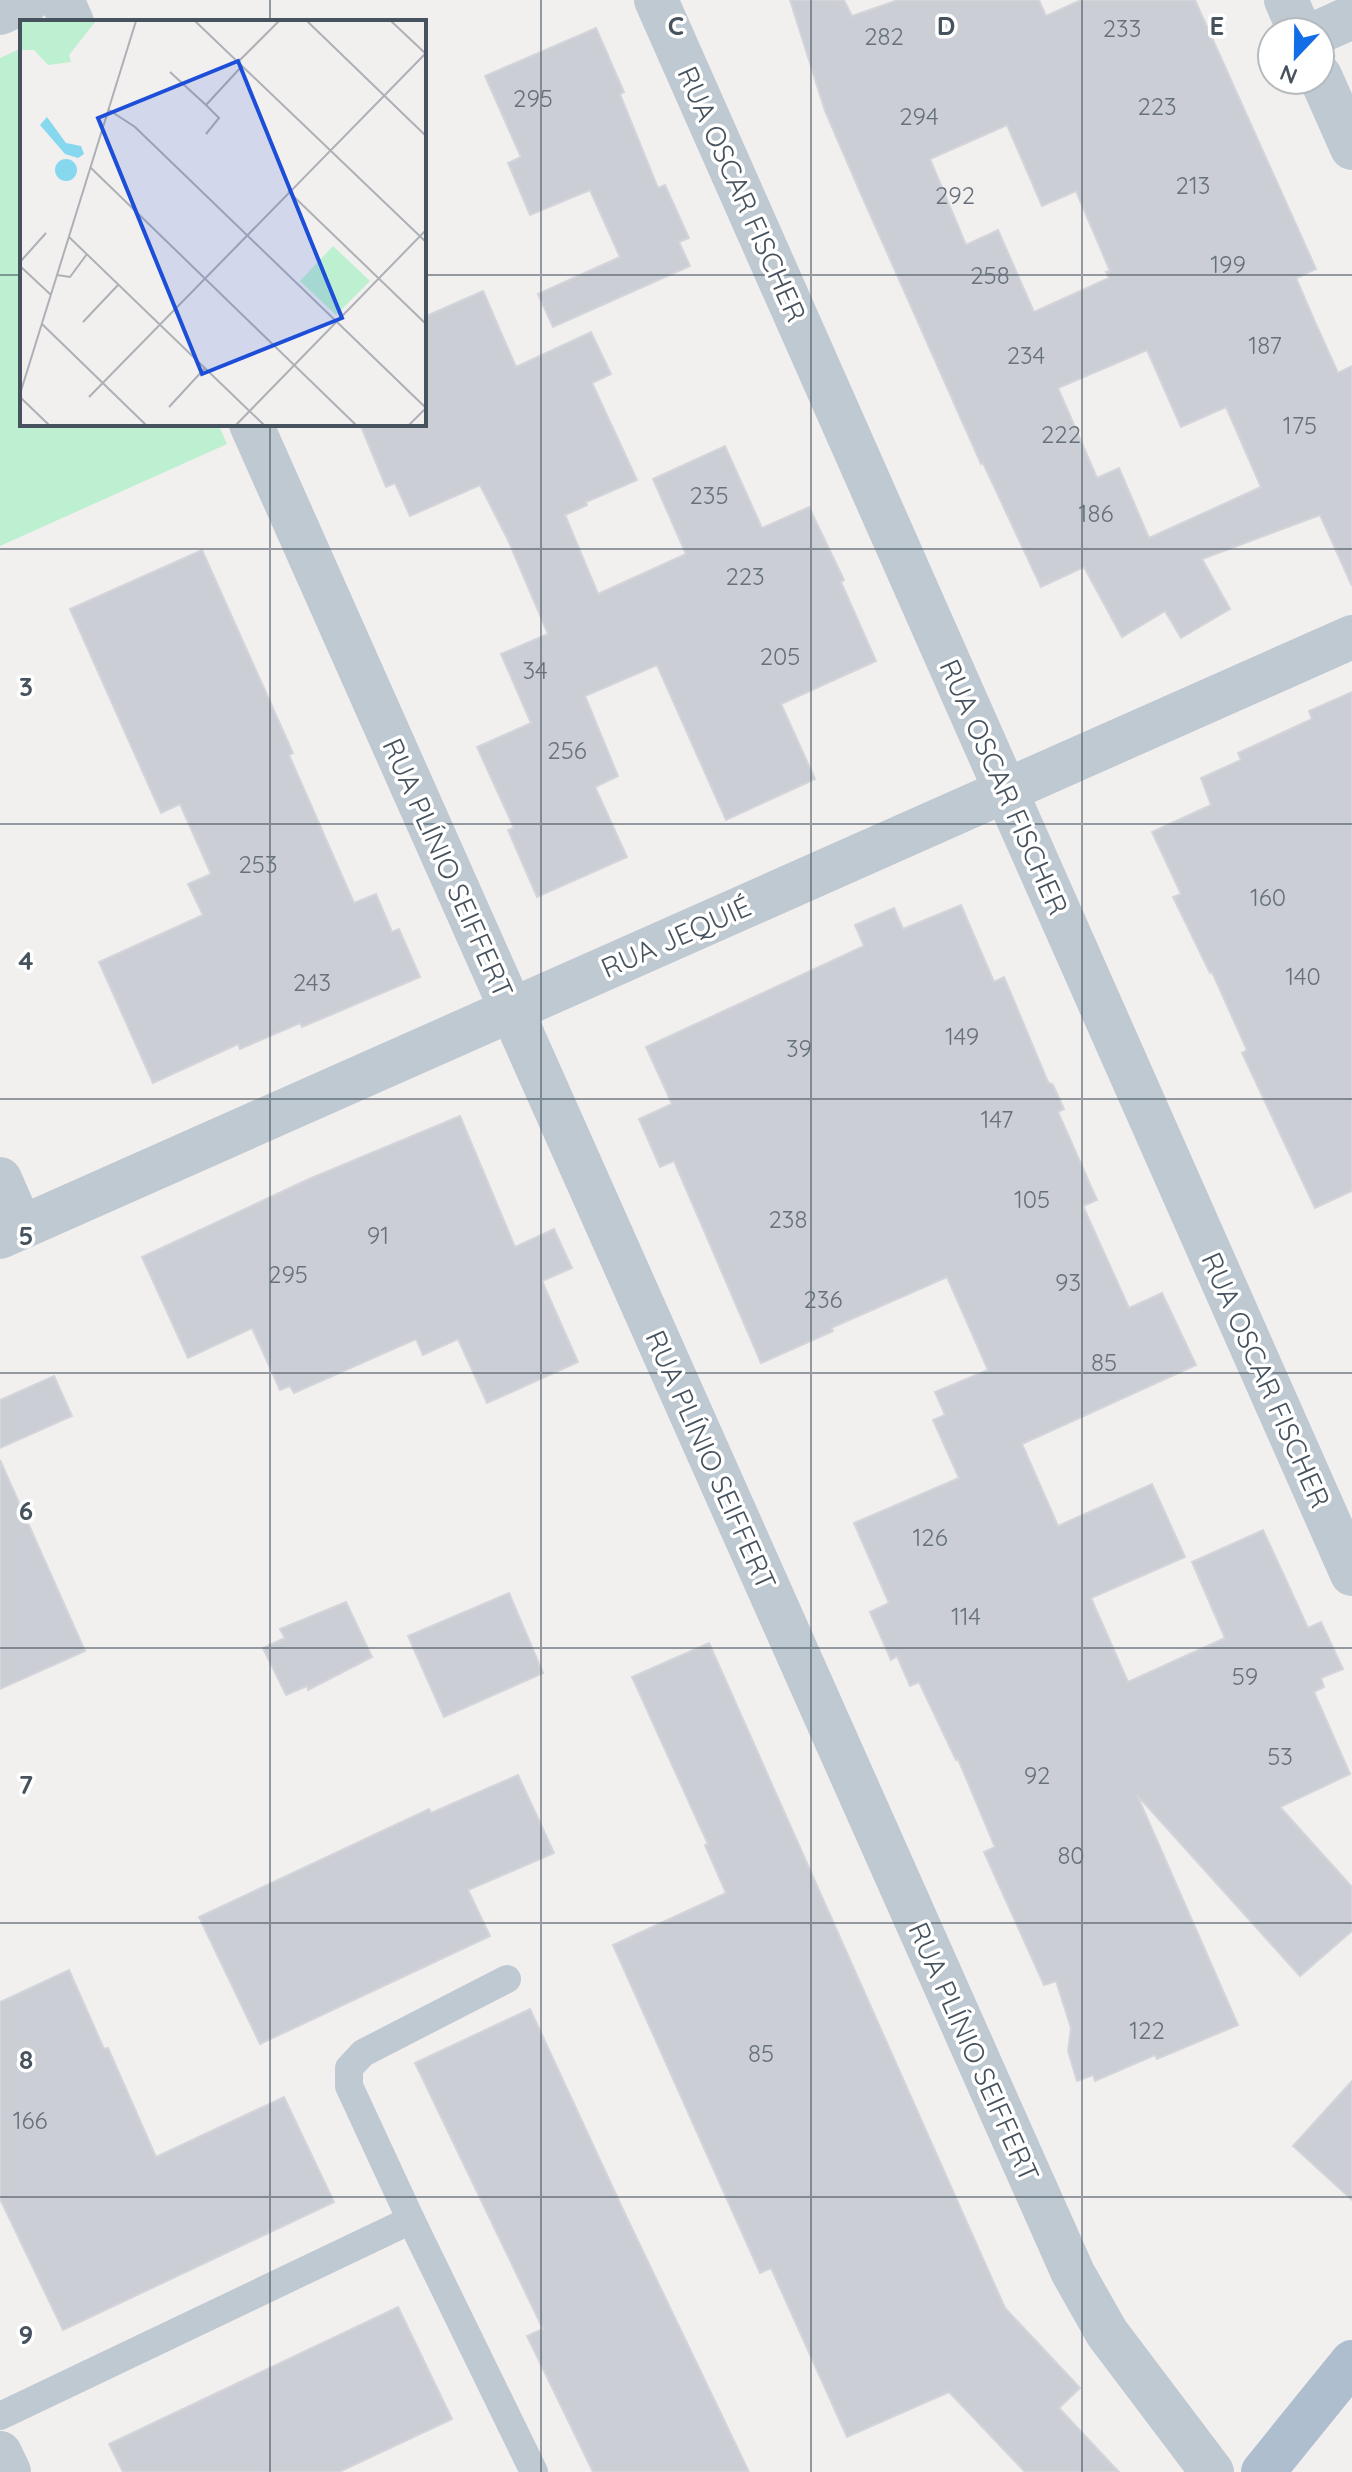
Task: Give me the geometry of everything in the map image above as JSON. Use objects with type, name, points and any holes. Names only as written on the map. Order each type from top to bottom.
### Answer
[{"type":"main road","points":[[1263,2472],[1352,2362]]},
{"type":"street","points":[[0,13],[29,0]]},
{"type":"street","points":[[62,0],[71,20]]},
{"type":"street","name":"RUA OSCAR FISCHER","points":[[656,0],[1352,1574]]},
{"type":"street","points":[[1329,96],[1352,148]]},
{"type":"street","name":"RUA PLÍNIO SEIFFERT","points":[[252,426],[1073,2273],[1107,2333],[1212,2472]]},
{"type":"street","name":"RUA JEQUIÉ","points":[[11,1232],[1352,637]]},
{"type":"street","points":[[0,1179],[11,1232]]},
{"type":"lane","points":[[507,1979],[363,2053],[349,2068],[349,2086],[534,2472]]},
{"type":"lane","points":[[0,2416],[411,2220]]},
{"type":"green space","points":[[20,49],[20,426],[219,426],[227,444],[0,546],[0,58]]},
{"type":"building","points":[[790,0],[844,0],[852,16],[898,0],[1039,0],[1046,16],[1081,0],[1195,0],[1316,269],[1296,278],[1338,373],[1352,366],[1352,586],[1320,515],[1202,559],[1230,609],[1181,638],[1165,611],[1122,637],[1084,567],[1041,587],[981,464],[825,111]],"holes":[[[1007,125],[1042,206],[1076,191],[1110,271],[1106,272],[1109,278],[1034,312],[998,230],[966,245],[930,159]],[[1147,350],[1181,427],[1226,407],[1261,487],[1149,538],[1119,468],[1097,478],[1058,388]]]},
{"type":"building","points":[[596,28],[624,92],[620,94],[658,188],[665,185],[689,238],[679,242],[690,266],[553,327],[538,294],[620,257],[590,190],[530,215],[508,163],[521,157],[485,76]]},
{"type":"building","points":[[483,291],[516,367],[591,332],[611,374],[592,383],[637,480],[586,502],[587,505],[565,515],[598,594],[686,554],[653,479],[725,446],[762,528],[809,507],[844,580],[841,582],[876,661],[781,704],[815,779],[726,820],[657,665],[585,696],[618,776],[595,787],[627,857],[537,897],[508,830],[514,828],[477,747],[531,723],[501,654],[548,634],[508,540],[480,485],[410,516],[395,483],[386,487],[361,426],[426,426],[426,316]]},
{"type":"building","points":[[202,550],[293,753],[289,755],[354,903],[376,894],[392,932],[399,929],[420,977],[302,1027],[300,1023],[240,1049],[238,1044],[153,1083],[99,962],[203,915],[188,884],[211,874],[180,804],[161,813],[70,609]]},
{"type":"building","points":[[1352,692],[1352,1191],[1315,1208],[1242,1053],[1247,1050],[1212,972],[1173,897],[1181,894],[1152,832],[1211,805],[1201,778],[1241,760],[1238,753],[1312,719],[1309,711]]},
{"type":"building","points":[[961,905],[994,982],[1004,977],[1048,1082],[1053,1085],[1064,1109],[1058,1112],[1097,1200],[1083,1206],[1129,1308],[1162,1293],[1196,1365],[1022,1444],[1058,1526],[1152,1484],[1185,1557],[1091,1598],[1128,1682],[1225,1638],[1192,1562],[1263,1530],[1308,1628],[1321,1622],[1343,1669],[1321,1678],[1324,1687],[1314,1692],[1350,1774],[1280,1807],[1352,1887],[1352,1931],[1300,1976],[1137,1795],[1238,2025],[1095,2081],[1093,2075],[1077,2081],[1068,2051],[1071,2028],[1056,1981],[1044,1985],[984,1852],[995,1847],[958,1759],[919,1682],[910,1686],[897,1656],[891,1660],[870,1612],[889,1603],[854,1523],[959,1478],[933,1420],[945,1415],[935,1392],[988,1370],[947,1277],[761,1363],[674,1161],[660,1167],[639,1119],[672,1104],[646,1047],[864,946],[855,925],[894,908],[903,929]]},
{"type":"building","points":[[460,1116],[515,1247],[554,1229],[572,1268],[542,1281],[578,1362],[487,1403],[458,1339],[423,1355],[416,1339],[294,1393],[290,1386],[280,1390],[252,1328],[188,1358],[142,1257],[309,1179]]},
{"type":"building","points":[[54,1376],[72,1416],[0,1448],[0,1400]]},
{"type":"building","points":[[0,1460],[85,1651],[0,1689]]},
{"type":"building","points":[[509,1593],[543,1673],[444,1717],[408,1636]]},
{"type":"building","points":[[346,1602],[372,1657],[308,1690],[307,1686],[286,1695],[263,1648],[285,1638],[280,1629]]},
{"type":"building","points":[[709,1643],[1005,2308],[1080,2388],[1059,2408],[1119,2472],[1025,2472],[949,2392],[847,2437],[771,2268],[760,2273],[613,1945],[726,1893],[705,1845],[708,1844],[632,1677]]},
{"type":"building","points":[[518,1775],[554,1853],[468,1890],[490,1936],[260,2044],[199,1917],[429,1809],[431,1813]]},
{"type":"building","points":[[69,1970],[104,2049],[108,2048],[156,2157],[284,2097],[334,2202],[63,2330],[0,2199],[0,2002]]},
{"type":"building","points":[[530,2009],[749,2472],[593,2472],[527,2336],[543,2329],[415,2063]]},
{"type":"building","points":[[1352,2081],[1352,2200],[1293,2146]]},
{"type":"building","points":[[398,2307],[452,2419],[339,2472],[123,2472],[109,2444]]}]
